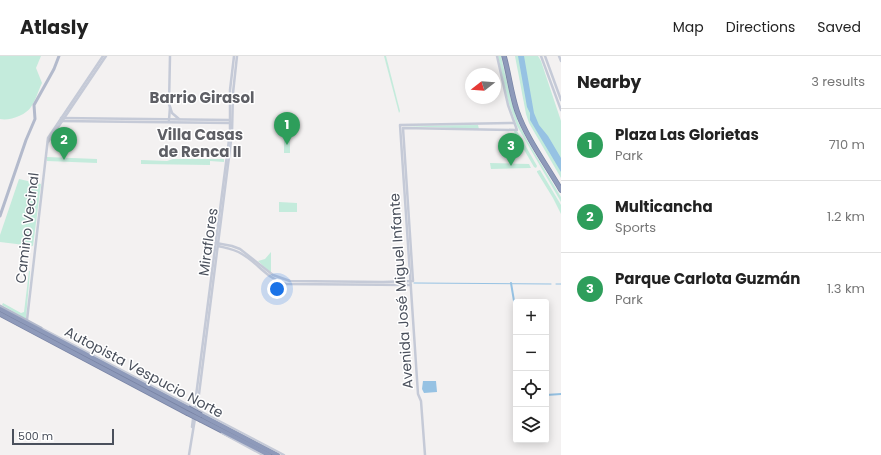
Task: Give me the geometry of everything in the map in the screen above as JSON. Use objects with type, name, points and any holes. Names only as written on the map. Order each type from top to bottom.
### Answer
[{"type":"highway","points":[[506,56],[517,102],[523,118],[532,138],[561,185]]},
{"type":"highway","points":[[506,56],[514,100],[521,120],[530,139],[561,190]]},
{"type":"highway","name":"Autopista Vespucio Norte","points":[[0,307],[188,410],[200,420],[269,455]]},
{"type":"highway","name":"Autopista Vespucio Norte","points":[[0,315],[109,368]]},
{"type":"highway","points":[[42,328],[57,339]]},
{"type":"highway","points":[[31,332],[48,338]]},
{"type":"highway","points":[[109,368],[133,376]]},
{"type":"highway","points":[[109,368],[123,381]]},
{"type":"highway","name":"Autopista Vespucio Norte","points":[[188,410],[200,413],[277,455]]},
{"type":"main road","points":[[0,216],[35,118],[34,105],[54,69],[59,56]]},
{"type":"main road","points":[[0,307],[42,328]]},
{"type":"main road","points":[[0,315],[31,332]]},
{"type":"street","points":[[48,143],[105,56]]},
{"type":"street","points":[[169,121],[170,56]]},
{"type":"street","name":"Miraflores","points":[[193,431],[231,132],[236,56]]},
{"type":"street","points":[[497,56],[507,101],[517,130],[479,130],[480,124],[514,123]]},
{"type":"street","points":[[541,56],[551,76]]},
{"type":"street","points":[[544,56],[561,110]]},
{"type":"street","points":[[559,56],[561,61]]},
{"type":"street","points":[[552,80],[561,100]]},
{"type":"street","points":[[170,107],[174,115],[187,122]]},
{"type":"street","points":[[169,121],[180,119],[231,121]]},
{"type":"street","points":[[62,120],[187,122],[231,121]]},
{"type":"street","name":"Camino Vecinal","points":[[27,320],[48,138],[62,120]]},
{"type":"street","name":"Avenida José Miguel Infante","points":[[406,194],[400,125],[480,124]]},
{"type":"street","points":[[486,124],[486,130]]},
{"type":"street","name":"Avenida José Miguel Infante","points":[[424,455],[421,401],[418,394],[403,128],[479,130]]},
{"type":"street","points":[[217,245],[232,246],[244,252],[265,270],[278,278],[290,281],[356,284],[411,282]]},
{"type":"street","points":[[42,328],[133,376],[188,410],[194,418],[263,455]]},
{"type":"street","points":[[31,332],[123,381],[188,410],[195,409],[200,413],[284,455]]},
{"type":"street","points":[[188,410],[196,404],[200,413],[198,417],[200,420]]},
{"type":"street","name":"Miraflores","points":[[189,455],[194,418]]},
{"type":"street","points":[[194,425],[200,420]]},
{"type":"green space","points":[[0,56],[41,56],[36,68],[42,83],[31,107],[25,113],[8,119],[0,119]]},
{"type":"green space","points":[[384,56],[386,56],[400,111],[399,113]]},
{"type":"green space","points":[[498,56],[501,56],[511,100],[518,122],[528,142],[561,197],[561,202],[517,126],[508,101]]},
{"type":"green space","points":[[515,56],[538,56],[541,61],[561,121],[561,178],[529,123]]},
{"type":"green space","points":[[478,125],[479,129],[403,126]]},
{"type":"green space","points":[[514,131],[517,131],[537,166],[536,168],[534,167]]},
{"type":"green space","points":[[284,136],[290,137],[290,153],[284,153]]},
{"type":"green space","points":[[47,157],[97,159],[97,163],[47,161]]},
{"type":"green space","points":[[173,159],[224,159],[224,162],[210,161],[210,165],[141,164],[141,160],[167,161]]},
{"type":"green space","points":[[490,163],[529,164],[531,168],[491,169]]},
{"type":"green space","points":[[540,170],[561,205],[561,214],[537,172]]},
{"type":"green space","points":[[19,179],[41,184],[33,246],[0,242],[0,235]]},
{"type":"green space","points":[[279,202],[297,203],[297,212],[279,212]]},
{"type":"green space","points":[[271,252],[271,273],[258,261],[265,259]]},
{"type":"green space","points":[[29,271],[26,319],[2,305],[3,303],[21,313],[24,312]]},
{"type":"water","points":[[518,56],[524,56],[534,113],[539,125],[548,136],[561,158],[561,172],[530,120],[530,113],[527,107]]},
{"type":"water","points":[[423,381],[436,381],[437,392],[424,393],[422,389]]},
{"type":"waterway","points":[[414,283],[551,284]]},
{"type":"waterway","points":[[511,283],[514,299]]},
{"type":"waterway","points":[[556,284],[561,284]]},
{"type":"waterway","points":[[549,395],[561,394]]},
{"type":"place","name":"Plaza Las Glorietas","points":[[287,145]]},
{"type":"place","name":"Multicancha","points":[[64,160]]},
{"type":"place","name":"Parque Carlota Guzmán","points":[[511,166]]},
{"type":"district","name":"Barrio Girasol","points":[[202,98]]},
{"type":"district","name":"Villa Casas de Renca II","points":[[200,144]]}]
